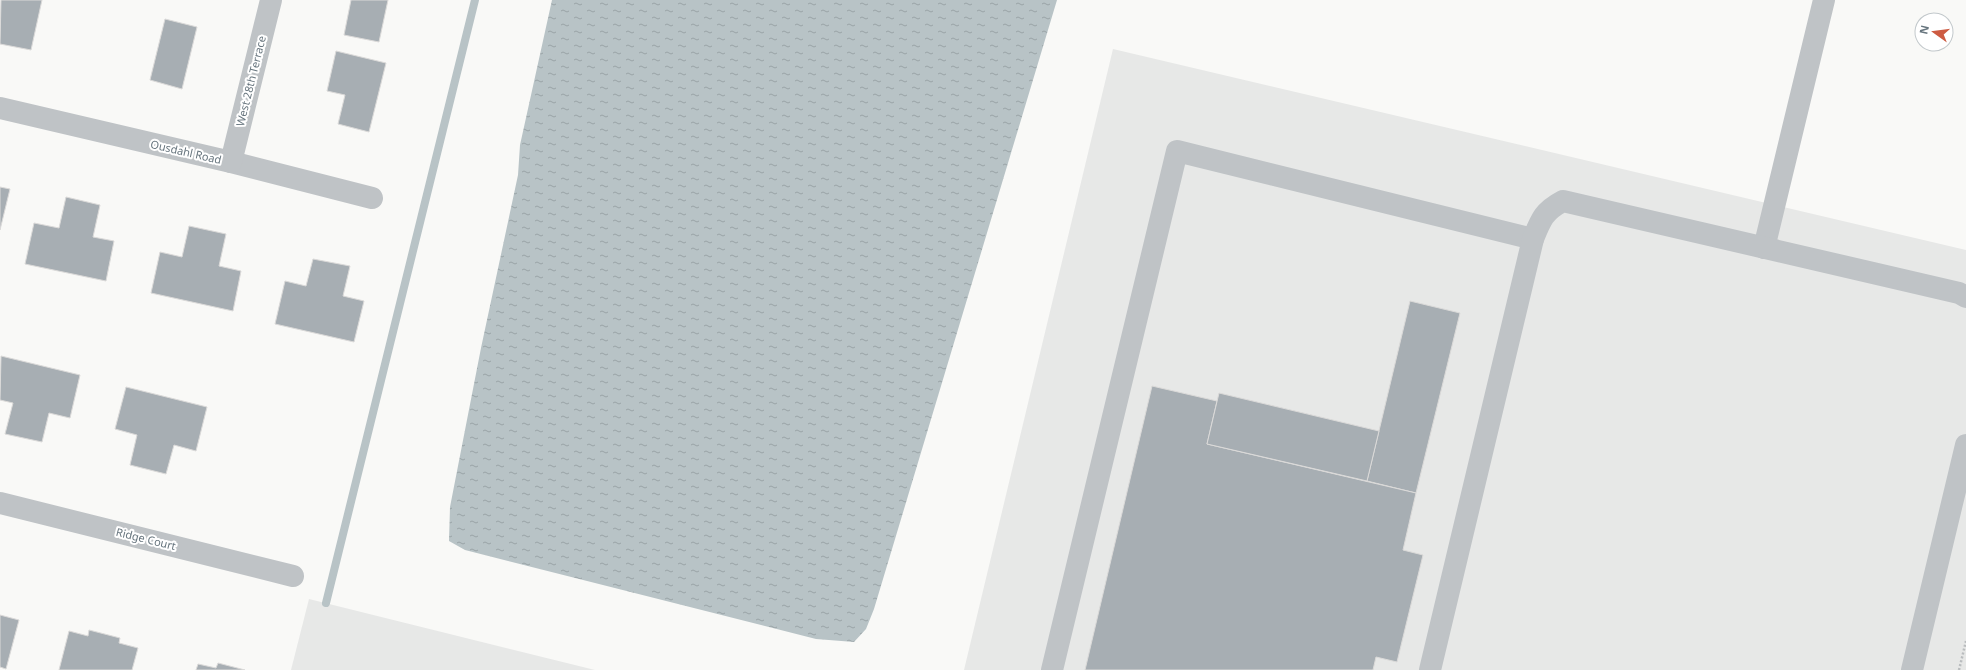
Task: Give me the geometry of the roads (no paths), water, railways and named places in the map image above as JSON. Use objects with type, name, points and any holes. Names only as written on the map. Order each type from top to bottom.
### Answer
[{"type":"street","name":"West 28th Terrace","points":[[232,162],[271,0]]},
{"type":"street","points":[[1764,248],[1824,0]]},
{"type":"street","name":"Ousdahl Road","points":[[0,108],[232,162],[372,198]]},
{"type":"street","points":[[1052,670],[1177,151],[1533,238]]},
{"type":"street","points":[[1430,670],[1533,238],[1541,218],[1549,208],[1563,201],[1959,293],[1966,297]]},
{"type":"street","points":[[1912,670],[1966,445]]},
{"type":"street","name":"Ridge Court","points":[[0,502],[293,576]]},
{"type":"water","points":[[552,0],[1057,0],[874,609],[866,629],[854,642],[816,639],[465,550],[449,541],[450,507],[481,348],[518,175],[520,145]]},
{"type":"waterway","points":[[326,603],[475,0]]}]
